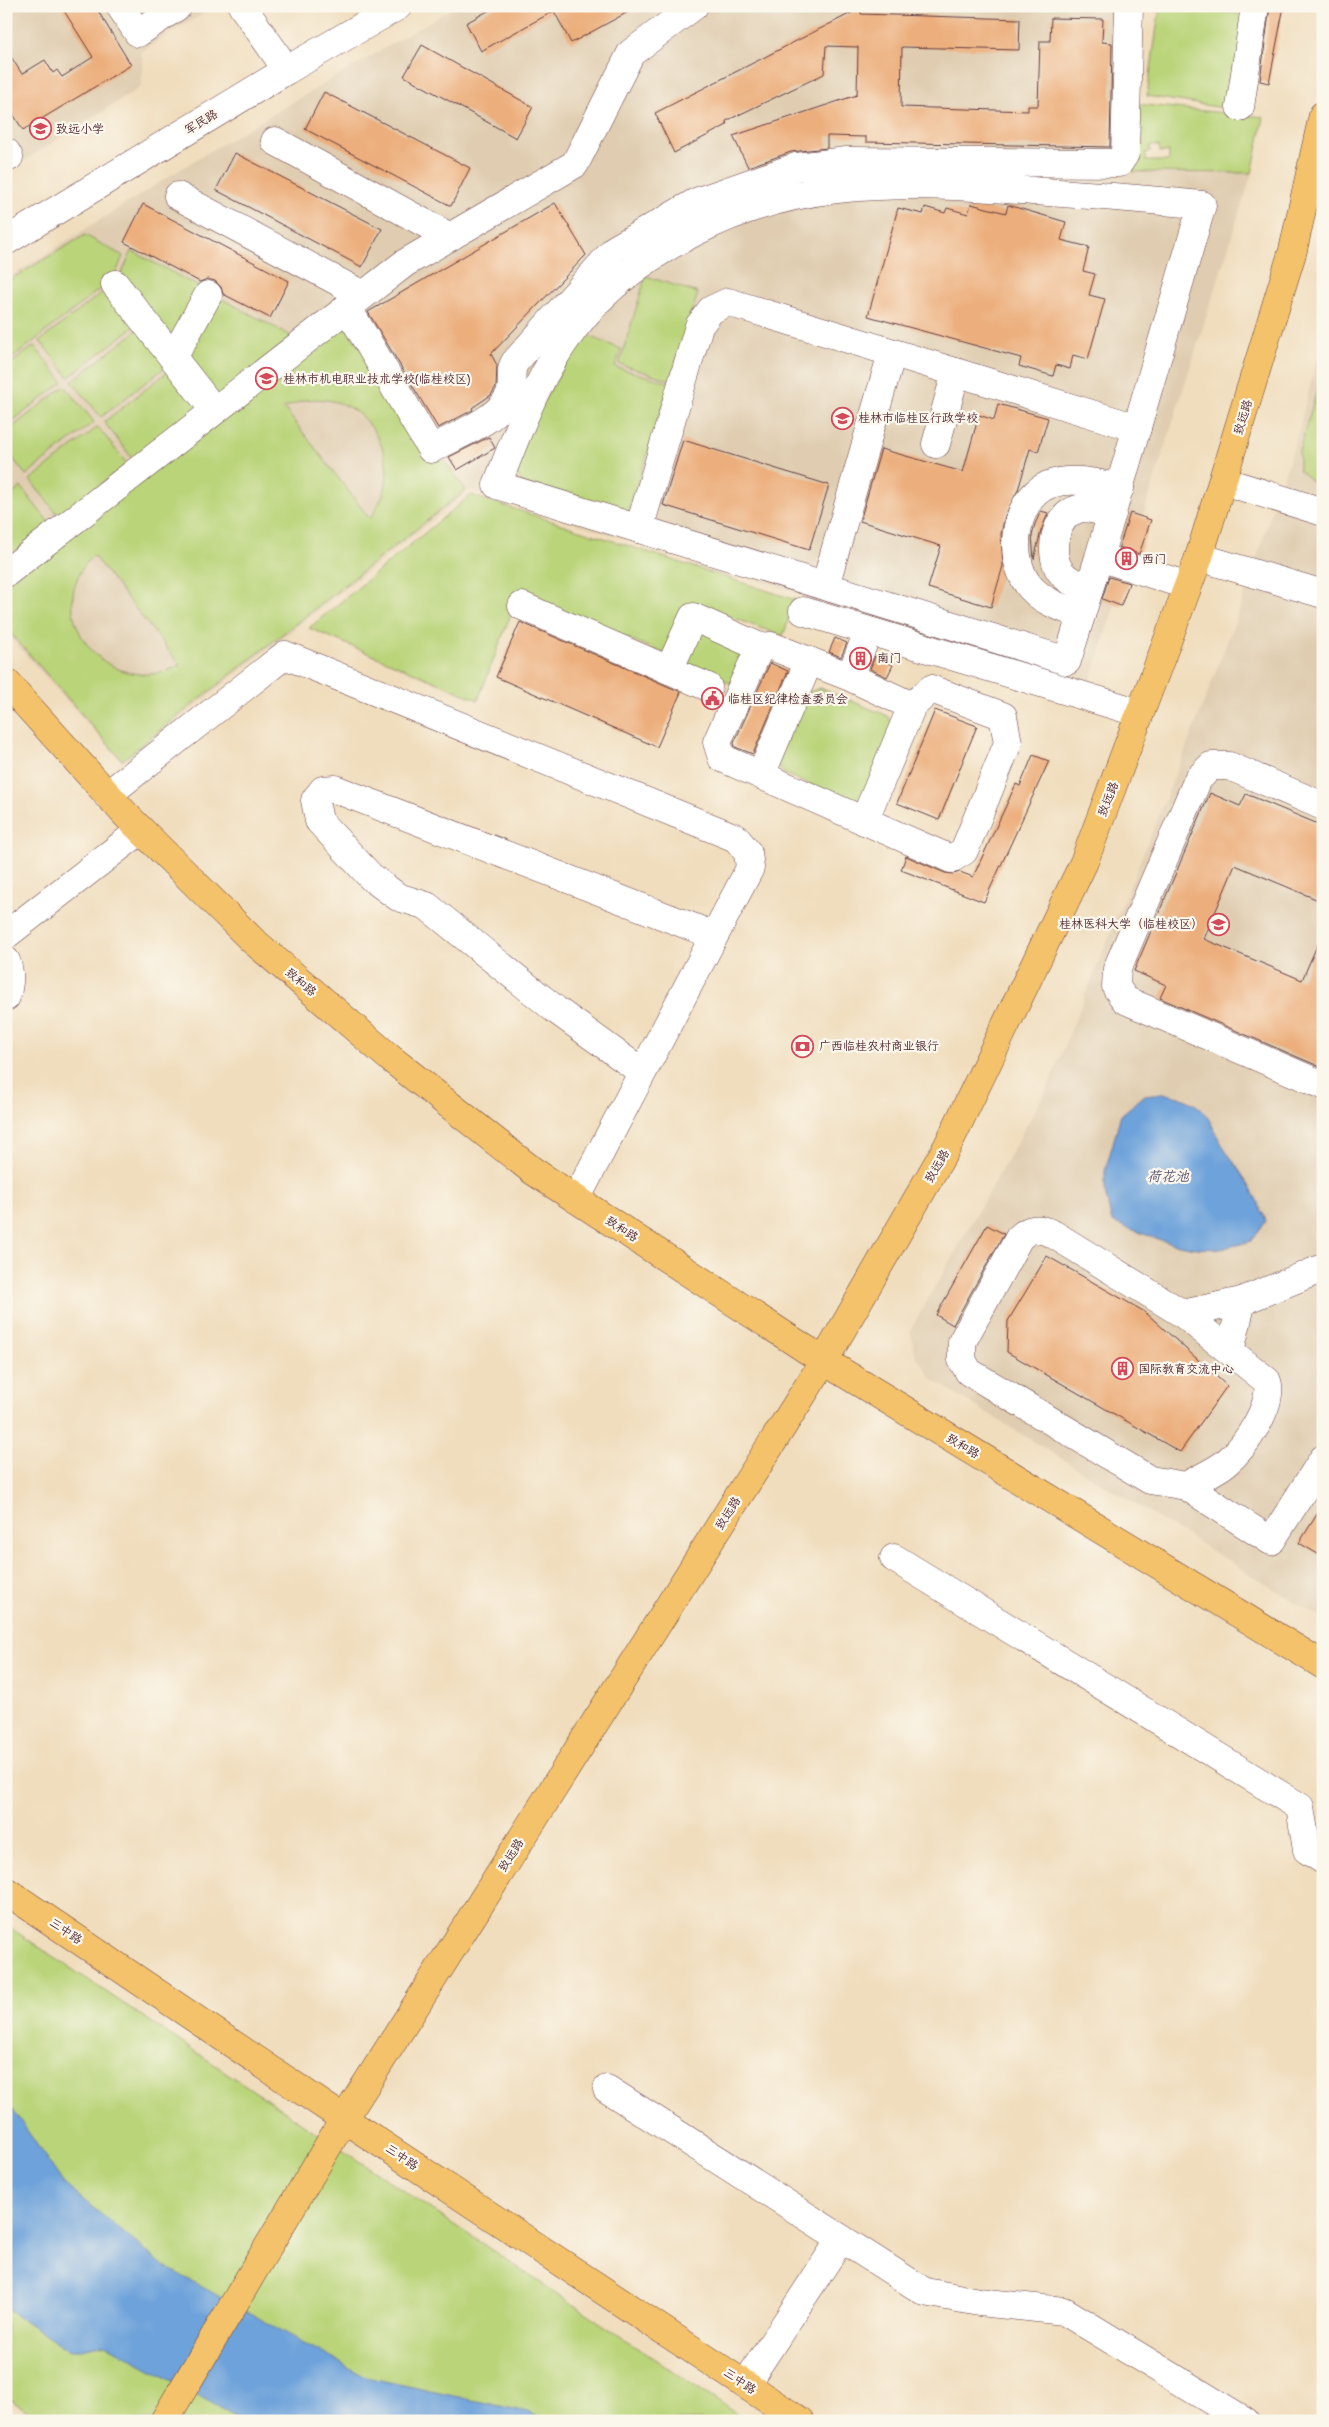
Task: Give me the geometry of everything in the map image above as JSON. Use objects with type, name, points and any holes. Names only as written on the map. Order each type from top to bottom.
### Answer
[{"type":"main road","name":"致远路","points":[[164,2421],[344,2119],[824,1361],[952,1138],[1084,862],[1199,557],[1293,250],[1323,115]]},
{"type":"main road","name":"致和路","points":[[6,682],[107,795],[251,939],[390,1058],[533,1171],[824,1361],[1323,1665]]},
{"type":"main road","name":"三中路","points":[[6,1891],[344,2119],[800,2421]]},
{"type":"street","points":[[120,6],[138,33],[178,6]]},
{"type":"street","points":[[242,6],[284,65]]},
{"type":"street","name":"军民路","points":[[6,241],[284,65],[373,6]]},
{"type":"street","name":"军民路","points":[[6,222],[284,65],[398,6]]},
{"type":"street","points":[[6,573],[406,263],[576,164],[631,53],[694,6]]},
{"type":"street","points":[[178,196],[355,301],[431,449],[500,410],[511,390],[513,364],[615,249],[696,202],[796,166],[838,162],[1119,163],[1125,154],[1129,6]]},
{"type":"street","points":[[1240,107],[1255,6]]},
{"type":"street","points":[[275,141],[450,237]]},
{"type":"street","points":[[870,186],[965,186],[1202,205],[1137,428],[1067,661],[497,485],[530,400],[544,372],[577,325],[598,301],[646,262],[709,225],[777,202],[813,193],[870,186]]},
{"type":"street","points":[[114,284],[214,410]]},
{"type":"street","points":[[173,358],[208,295]]},
{"type":"street","points":[[639,529],[699,326],[711,310],[728,302],[1137,428]]},
{"type":"street","points":[[824,586],[892,353]]},
{"type":"street","points":[[936,444],[956,372]]},
{"type":"street","points":[[1081,615],[1050,602],[1034,592],[1024,580],[1018,563],[1016,544],[1019,524],[1023,511],[1031,500],[1049,485],[1077,481],[1120,488]]},
{"type":"street","points":[[1223,481],[1323,512]]},
{"type":"street","points":[[1089,590],[1070,581],[1061,572],[1054,557],[1055,536],[1065,518],[1078,509],[1090,509],[1112,514]]},
{"type":"street","points":[[1019,524],[1055,536]]},
{"type":"street","points":[[1099,557],[1188,586]]},
{"type":"street","points":[[1199,557],[1323,594]]},
{"type":"street","points":[[522,606],[708,687]]},
{"type":"street","points":[[803,612],[1140,714]]},
{"type":"street","points":[[669,670],[693,617],[760,647],[771,646],[850,677],[912,706]]},
{"type":"street","points":[[850,677],[868,632]]},
{"type":"street","points":[[760,647],[717,742],[722,758],[864,821],[951,859],[964,852],[1008,743],[1003,716],[931,689],[912,706],[864,821]]},
{"type":"street","points":[[107,795],[285,656],[736,838],[745,846],[750,868],[713,935],[576,1199]]},
{"type":"street","points":[[761,775],[809,661]]},
{"type":"street","points":[[1323,806],[1229,766],[1211,766],[1198,779],[1194,788],[1117,969],[1116,987],[1125,1000],[1323,1085]]},
{"type":"street","points":[[642,1072],[556,1010],[427,906],[398,897],[372,878],[319,821],[315,800],[322,790],[335,789],[713,935]]},
{"type":"street","points":[[6,935],[141,830]]},
{"type":"street","points":[[6,961],[10,979],[6,997]]},
{"type":"street","points":[[1186,1486],[1232,1457],[1252,1430],[1268,1400],[1267,1381],[1183,1314],[1053,1234],[1034,1229],[1026,1231],[1018,1238],[962,1342],[960,1354],[964,1365],[970,1372],[1150,1480],[1186,1486],[1271,1541],[1323,1459]]},
{"type":"street","points":[[1183,1314],[1242,1301],[1323,1268]]},
{"type":"street","points":[[1230,1351],[1242,1301]]},
{"type":"street","points":[[894,1558],[1300,1806],[1307,1850],[1323,1860]]},
{"type":"street","points":[[607,2089],[925,2292],[979,2302],[1064,2311],[1246,2421]]},
{"type":"street","points":[[745,2385],[841,2239]]},
{"type":"shaded area","name":"致远小学","points":[[6,6],[216,6],[140,52],[143,59],[141,87],[6,172]]},
{"type":"shaded area","points":[[456,6],[1139,6],[1133,172],[1252,173],[1090,683],[470,491],[123,763],[6,633],[6,279],[200,157]]},
{"type":"shaded area","name":"桂林医科大学（临桂校区）","points":[[1323,335],[1323,1619],[933,1380],[916,1357],[910,1331],[1046,1091],[1183,756],[1238,614],[1298,433]]},
{"type":"green space","points":[[1160,6],[1188,6],[1250,16],[1236,110],[1147,96]]},
{"type":"green space","points":[[1135,104],[1264,117],[1252,173],[1133,172]],"holes":[[[1150,146],[1159,146],[1160,152],[1169,152],[1169,161],[1146,161],[1146,152],[1150,152]]]},
{"type":"green space","points":[[85,235],[123,256],[114,278],[6,363],[6,282]]},
{"type":"green space","points":[[132,251],[293,337],[214,400],[119,279]]},
{"type":"green space","points":[[646,276],[698,293],[670,380],[619,364]]},
{"type":"green space","points":[[108,288],[136,325],[69,377],[40,341]]},
{"type":"green space","points":[[342,323],[466,490],[122,760],[6,628],[6,584]],"holes":[[[305,400],[332,401],[345,405],[357,412],[367,422],[382,446],[386,460],[385,488],[379,504],[370,519],[284,408]],[[93,555],[180,665],[179,666],[152,674],[127,672],[105,662],[88,645],[76,625],[73,601],[78,578]]]},
{"type":"green space","points":[[140,328],[168,365],[101,417],[72,381]]},
{"type":"green space","points":[[584,334],[621,349],[615,367],[671,383],[627,515],[524,485],[515,471],[532,419]]},
{"type":"green space","points":[[34,346],[63,382],[6,426],[6,367]]},
{"type":"green space","points":[[171,369],[200,406],[132,458],[104,422]]},
{"type":"green space","points":[[1323,370],[1323,485],[1313,482],[1299,470],[1299,451]]},
{"type":"green space","points":[[65,386],[94,422],[26,475],[6,450],[6,432]]},
{"type":"green space","points":[[98,427],[127,464],[59,516],[30,480]]},
{"type":"green space","points":[[21,487],[50,524],[6,558],[6,499]]},
{"type":"green space","points":[[471,495],[796,600],[783,636],[691,603],[670,656],[519,593],[478,700],[309,628]]},
{"type":"green space","points":[[697,627],[749,650],[734,685],[682,662]]},
{"type":"green space","points":[[820,688],[888,716],[895,728],[866,799],[855,803],[784,774],[776,762],[806,693]]},
{"type":"green space","points":[[6,1925],[747,2421],[43,2421],[6,2397]]},
{"type":"water","name":"荷花池","points":[[1162,1093],[1179,1097],[1204,1112],[1247,1182],[1266,1221],[1251,1241],[1206,1249],[1165,1241],[1112,1222],[1105,1192],[1105,1171],[1121,1115],[1145,1095]]},
{"type":"water","points":[[6,2100],[64,2184],[164,2266],[366,2377],[528,2412],[548,2421],[244,2421],[105,2344],[71,2351],[6,2309]]},
{"type":"building","points":[[61,6],[95,6],[131,65],[23,130],[6,103],[6,49],[22,74],[45,60],[53,73],[57,70],[62,77],[93,57]]},
{"type":"building","points":[[497,6],[639,6],[571,43],[554,11],[481,51],[466,23]]},
{"type":"building","points":[[1270,6],[1284,6],[1269,83],[1260,81]]},
{"type":"building","points":[[861,8],[861,14],[1020,19],[1019,50],[902,47],[901,107],[1028,111],[1028,106],[1038,106],[1040,41],[1050,41],[1051,18],[1103,19],[1102,42],[1112,43],[1110,147],[866,142],[866,137],[827,136],[827,148],[791,152],[748,167],[733,136],[857,95],[858,47],[826,46],[824,74],[726,121],[727,125],[674,153],[655,113]]},
{"type":"building","points":[[422,45],[533,107],[516,138],[404,76]]},
{"type":"building","points":[[324,92],[470,168],[451,206],[305,129]]},
{"type":"building","points":[[235,153],[382,229],[362,267],[216,190]]},
{"type":"building","points":[[555,203],[586,255],[491,354],[497,365],[496,387],[491,395],[472,408],[473,410],[438,428],[368,312]]},
{"type":"building","points":[[143,204],[289,281],[270,318],[223,294],[221,287],[215,281],[207,279],[200,282],[124,242]]},
{"type":"building","points":[[971,204],[1006,213],[1008,205],[1066,222],[1061,240],[1089,247],[1083,271],[1095,274],[1089,295],[1105,299],[1088,359],[1073,355],[1070,369],[1056,365],[1053,376],[1019,366],[1021,358],[868,316],[898,208],[923,214],[925,207],[945,213],[947,208],[968,214]]},
{"type":"building","points":[[998,404],[1048,418],[1038,452],[1030,449],[1018,490],[1005,516],[1001,534],[1003,566],[991,607],[928,588],[941,546],[860,521],[881,449],[963,472],[979,415],[994,420]]},
{"type":"building","points":[[489,437],[495,448],[457,470],[449,457]]},
{"type":"building","points":[[683,440],[829,485],[809,550],[663,505]]},
{"type":"building","points":[[1041,511],[1048,513],[1034,559],[1032,536]]},
{"type":"building","points":[[1130,513],[1151,520],[1139,554],[1119,547]]},
{"type":"building","points":[[1109,577],[1129,583],[1121,606],[1102,599]]},
{"type":"building","points":[[520,622],[681,692],[657,747],[496,677]]},
{"type":"building","points":[[835,638],[847,643],[841,657],[829,652]]},
{"type":"building","points":[[875,656],[893,665],[887,677],[870,669]]},
{"type":"building","points":[[770,663],[788,671],[753,754],[735,747],[734,743]]},
{"type":"building","points":[[935,710],[977,726],[939,820],[897,803]]},
{"type":"building","points":[[1033,755],[1049,761],[984,902],[901,870],[906,856],[945,873],[953,874],[960,872],[973,877],[1016,784],[1020,786]]},
{"type":"building","points":[[1210,793],[1240,806],[1246,794],[1323,826],[1323,902],[1235,865],[1204,939],[1302,980],[1323,932],[1323,1068],[1160,998],[1166,985],[1134,971]]},
{"type":"building","points":[[987,1225],[1004,1234],[953,1325],[936,1315]]},
{"type":"building","name":"国际教育交流中心","points":[[1047,1256],[1145,1312],[1227,1386],[1180,1452],[1007,1352],[1008,1321]]},
{"type":"building","points":[[1323,1505],[1323,1557],[1299,1543]]},
{"type":"place","name":"致远小学","points":[[40,129]]},
{"type":"place","name":"桂林市机电职业技术学校(临桂校区)","points":[[267,379]]},
{"type":"place","name":"桂林市临桂区行政学校","points":[[842,418]]},
{"type":"place","name":"西门","points":[[1126,559]]},
{"type":"place","name":"南门","points":[[861,658]]},
{"type":"place","name":"临桂区纪律检查委员会","points":[[712,699]]},
{"type":"place","name":"桂林医科大学（临桂校区）","points":[[1219,924]]},
{"type":"place","name":"广西临桂农村商业银行","points":[[803,1046]]},
{"type":"place","name":"国际教育交流中心","points":[[1122,1369]]}]
